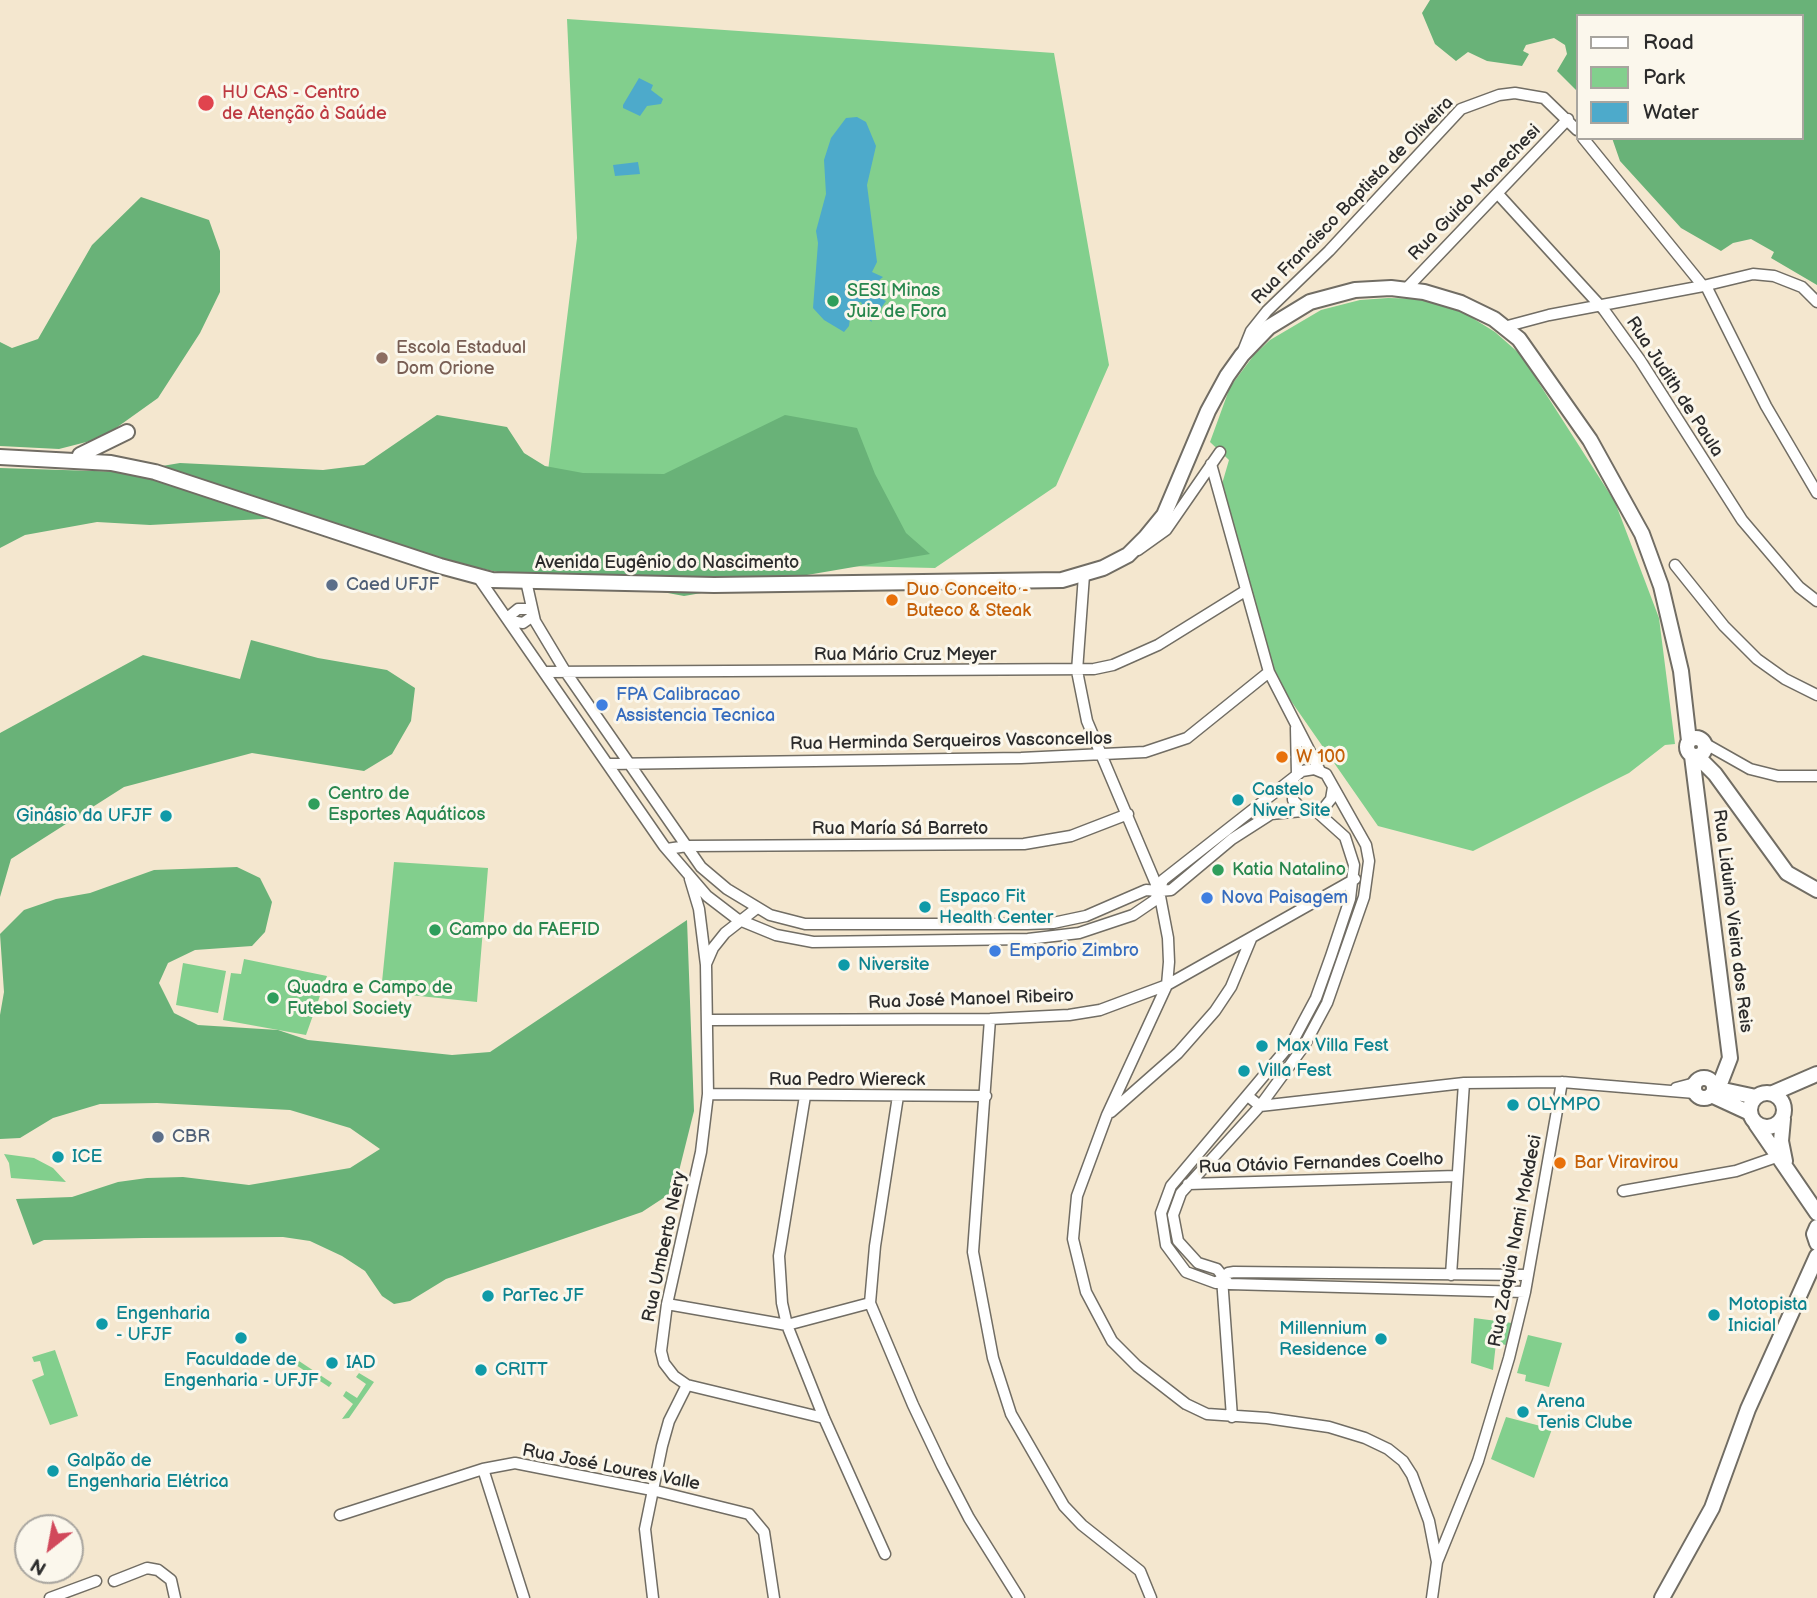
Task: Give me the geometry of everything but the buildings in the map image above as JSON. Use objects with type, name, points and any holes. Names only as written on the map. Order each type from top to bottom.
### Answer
[{"type":"street","name":"Rua Francisco Baptista de Oliveira","points":[[1242,355],[1251,331],[1267,312],[1329,251],[1461,109],[1479,100],[1515,93],[1544,98],[1576,129]]},
{"type":"street","name":"Rua Guido Monechesi","points":[[1405,290],[1568,119]]},
{"type":"street","points":[[1585,140],[1704,286],[1766,406],[1817,493]]},
{"type":"street","name":"Rua Judith de Paula","points":[[1498,194],[1600,306],[1640,360],[1742,520],[1799,587],[1817,601]]},
{"type":"street","points":[[1504,327],[1753,274],[1774,276],[1802,287],[1817,302]]},
{"type":"street","name":"Avenida Eugênio do Nascimento","points":[[3,457],[124,466],[155,472],[478,577],[526,582],[714,585],[1062,580],[1084,575],[1128,555],[1164,515],[1208,411],[1242,355],[1269,327],[1310,302],[1355,290],[1405,290],[1461,303],[1494,318],[1541,367],[1590,440],[1642,534],[1672,624],[1688,720],[1698,747]]},
{"type":"street","points":[[80,455],[127,432]]},
{"type":"street","points":[[1128,555],[1149,544],[1166,530],[1220,452]]},
{"type":"street","name":"Avenida Eugênio do Nascimento","points":[[3,457],[113,457],[157,467],[260,507]]},
{"type":"street","name":"Avenida Eugênio do Nascimento","points":[[1084,575],[1139,534],[1187,464]]},
{"type":"street","points":[[1211,464],[1269,672],[1320,771],[1333,786],[1366,845],[1368,872],[1364,898],[1315,1027],[1260,1106],[1188,1184],[1173,1215],[1178,1241],[1198,1263],[1217,1269],[1229,1284],[1525,1292]]},
{"type":"street","points":[[1675,565],[1706,607],[1757,659],[1785,679],[1817,695]]},
{"type":"street","points":[[1084,575],[1077,671],[1087,721],[1159,891],[1168,938],[1167,985],[1086,1164],[1073,1219],[1075,1252],[1086,1292],[1112,1341],[1137,1366],[1186,1404],[1207,1414],[1267,1418],[1329,1427],[1388,1449],[1403,1461],[1412,1475],[1429,1521],[1437,1562],[1433,1598]]},
{"type":"street","points":[[478,577],[667,849],[707,896],[740,920],[776,935],[813,942],[1028,939],[1079,933],[1105,926],[1133,915],[1155,900],[1163,880],[1295,777],[1307,769],[1320,771]]},
{"type":"street","points":[[526,582],[532,612],[565,671],[701,867],[727,889],[770,915],[805,924],[1054,923],[1116,906],[1146,890],[1171,890],[1211,856],[1271,814],[1316,811],[1345,837],[1352,851],[1353,880],[1348,906],[1331,956],[1304,1022],[1293,1041],[1249,1097],[1178,1176],[1163,1201],[1161,1213],[1166,1245],[1180,1267],[1216,1283],[1234,1272],[1528,1275]]},
{"type":"street","name":"Rua Mário Cruz Meyer","points":[[545,673],[1077,671],[1113,665],[1158,645],[1245,591]]},
{"type":"street","points":[[509,619],[523,623],[532,612]]},
{"type":"street","name":"Rua Herminda Serqueiros Vasconcellos","points":[[608,764],[1100,756],[1145,752],[1188,738],[1269,672]]},
{"type":"street","points":[[1295,721],[1293,800],[1303,810]]},
{"type":"street","points":[[1698,747],[1787,873],[1817,890]]},
{"type":"street","points":[[1698,747],[1750,769],[1778,776],[1817,776]]},
{"type":"street","name":"Rua Liduino Vieira dos Reis","points":[[1698,747],[1730,1058],[1714,1091]]},
{"type":"street","points":[[1316,811],[1332,799],[1333,786]]},
{"type":"street","name":"Rua María Sá Barreto","points":[[667,849],[687,846],[1024,844],[1072,836],[1128,814]]},
{"type":"street","points":[[1204,847],[1211,856]]},
{"type":"street","name":"Rua José Manoel Ribeiro","points":[[708,1020],[990,1018],[1069,1015],[1100,1010],[1167,985],[1368,872]]},
{"type":"street","name":"Rua Umberto Nery","points":[[687,1385],[674,1376],[664,1363],[661,1351],[667,1304],[701,1152],[708,1094],[706,965],[699,909],[689,875]]},
{"type":"street","points":[[706,965],[719,940],[757,908]]},
{"type":"street","points":[[1027,924],[1028,939]]},
{"type":"street","points":[[844,942],[845,925]]},
{"type":"street","points":[[939,941],[940,925]]},
{"type":"street","points":[[1107,1115],[1178,1053],[1215,1011],[1231,987],[1251,938]]},
{"type":"street","points":[[1331,956],[1343,959]]},
{"type":"street","points":[[990,1018],[973,1252],[1001,1387],[1011,1414],[1064,1506],[1082,1525],[1140,1571],[1151,1598]]},
{"type":"street","points":[[1304,1022],[1315,1027]]},
{"type":"street","points":[[1249,1097],[1260,1106],[1464,1083],[1562,1082],[1669,1090],[1695,1088],[1703,1098],[1714,1091],[1756,1097],[1773,1093],[1817,1074]]},
{"type":"street","name":"Rua Zaquia Nami Mokdeci","points":[[1437,1562],[1478,1461],[1525,1292],[1562,1082]]},
{"type":"street","points":[[1451,1275],[1464,1083]]},
{"type":"street","points":[[1714,1091],[1770,1128],[1783,1119]]},
{"type":"street","points":[[1773,1093],[1784,1104],[1783,1159]]},
{"type":"street","name":"Rua Pedro Wiereck","points":[[708,1094],[986,1096]]},
{"type":"street","points":[[805,1096],[779,1256],[779,1278],[787,1325],[824,1418],[885,1553]]},
{"type":"street","points":[[898,1096],[875,1246],[870,1303],[942,1466],[969,1518],[1019,1598]]},
{"type":"street","points":[[1756,1097],[1753,1118],[1817,1213]]},
{"type":"street","points":[[1623,1191],[1735,1171],[1783,1159]]},
{"type":"street","name":"Rua Otávio Fernandes Coelho","points":[[1188,1184],[1456,1176]]},
{"type":"street","points":[[1817,1227],[1814,1234],[1817,1243]]},
{"type":"street","points":[[1662,1598],[1712,1508],[1748,1409],[1817,1256]]},
{"type":"street","points":[[1222,1278],[1233,1417]]},
{"type":"street","points":[[667,1304],[787,1325],[870,1303]]},
{"type":"street","points":[[653,1598],[645,1529],[669,1421],[687,1385],[824,1418]]},
{"type":"street","name":"Rua José Loures Valle","points":[[340,1516],[483,1469],[515,1463],[733,1509],[758,1521],[764,1532],[774,1598]]},
{"type":"street","points":[[483,1469],[524,1598]]},
{"type":"street","points":[[114,1581],[147,1568],[158,1570],[171,1580],[176,1598]]},
{"type":"street","points":[[50,1598],[96,1581]]},
{"type":"green space","points":[[1430,0],[1817,0],[1817,285],[1771,258],[1774,252],[1751,239],[1733,243],[1721,251],[1681,228],[1620,161],[1613,140],[1803,140],[1803,14],[1576,14],[1576,90],[1557,71],[1567,54],[1565,45],[1554,38],[1526,45],[1523,51],[1529,54],[1522,66],[1487,61],[1468,52],[1456,61],[1435,44],[1422,13]]},
{"type":"green space","name":"SESI Minas Juiz de Fora","points":[[567,19],[1054,53],[1109,365],[1056,486],[935,568],[537,559],[577,238]]},
{"type":"green space","points":[[141,197],[209,220],[220,251],[220,292],[200,333],[158,398],[102,438],[59,449],[0,446],[0,342],[12,348],[38,339],[92,245]]},
{"type":"green space","points":[[1428,299],[1458,309],[1495,332],[1521,355],[1615,502],[1659,618],[1675,744],[1665,745],[1629,773],[1473,851],[1378,826],[1275,678],[1222,484],[1229,460],[1210,442],[1230,387],[1254,355],[1270,340],[1321,310],[1360,300]]},
{"type":"green space","points":[[437,415],[507,427],[524,453],[545,466],[583,473],[664,474],[785,415],[857,428],[875,474],[906,533],[930,554],[684,596],[603,581],[520,577],[417,554],[300,517],[150,525],[97,522],[25,535],[0,548],[0,468],[126,472],[180,463],[323,470],[364,465]]},
{"type":"green space","points":[[251,640],[318,658],[387,670],[415,688],[411,721],[392,754],[364,771],[252,753],[124,787],[11,859],[0,897],[0,733],[143,655],[240,679]]},
{"type":"green space","name":"Campo da FAEFID","points":[[394,862],[488,868],[477,1002],[381,992]]},
{"type":"green space","points":[[237,867],[260,878],[272,902],[265,932],[252,946],[195,950],[168,963],[159,983],[174,1013],[198,1025],[278,1030],[308,1040],[452,1055],[490,1052],[687,920],[694,1111],[677,1179],[668,1195],[642,1212],[446,1279],[410,1301],[394,1304],[382,1296],[365,1271],[342,1256],[310,1241],[283,1237],[144,1238],[44,1240],[33,1245],[16,1199],[72,1197],[118,1182],[147,1178],[183,1177],[249,1185],[350,1168],[380,1149],[350,1128],[290,1110],[157,1103],[100,1104],[53,1118],[20,1138],[0,1139],[0,1015],[4,992],[0,934],[24,910],[56,899],[90,893],[154,870]]},
{"type":"green space","name":"Quadra e Campo de Futebol Society","points":[[244,959],[327,976],[306,1035],[223,1020],[231,973],[241,974]]},
{"type":"green space","points":[[183,963],[226,971],[218,1013],[176,1005]]},
{"type":"green space","points":[[4,1154],[34,1158],[53,1168],[66,1182],[11,1178],[9,1163]]},
{"type":"green space","points":[[1474,1318],[1512,1323],[1506,1345],[1496,1343],[1493,1370],[1471,1363]]},
{"type":"green space","points":[[1528,1335],[1562,1343],[1549,1387],[1525,1381],[1526,1375],[1517,1373]]},
{"type":"green space","points":[[55,1350],[78,1416],[50,1425],[32,1380],[44,1375],[40,1361],[34,1362],[32,1357]]},
{"type":"green space","points":[[296,1359],[332,1383],[329,1387],[293,1363]]},
{"type":"green space","points":[[359,1373],[374,1382],[349,1418],[342,1419],[353,1404],[343,1396],[346,1391],[357,1398],[366,1384],[356,1377]]},
{"type":"green space","points":[[1506,1417],[1552,1429],[1534,1478],[1491,1459]]},
{"type":"water","points":[[639,78],[653,85],[651,90],[663,99],[661,104],[647,106],[640,116],[623,108]]},
{"type":"water","points":[[857,117],[866,122],[876,146],[867,185],[877,262],[872,272],[883,277],[872,286],[874,295],[886,301],[879,311],[871,307],[868,310],[872,322],[861,314],[864,309],[861,302],[852,303],[849,326],[844,332],[824,320],[813,308],[818,243],[816,231],[826,194],[824,160],[831,138],[846,118]]},
{"type":"water","points":[[638,162],[640,174],[615,176],[613,165]]},
{"type":"place","name":"HU CAS - Centro de Atenção à Saúde","points":[[206,103]]},
{"type":"place","name":"SESI Minas Juiz de Fora","points":[[833,301]]},
{"type":"place","name":"Escola Estadual Dom Orione","points":[[382,358]]},
{"type":"place","name":"Caed UFJF","points":[[332,585]]},
{"type":"place","name":"Duo Conceito - Buteco & Steak","points":[[892,600]]},
{"type":"place","name":"FPA Calibracao Assistencia Tecnica","points":[[602,705]]},
{"type":"place","name":"W 100","points":[[1282,757]]},
{"type":"place","name":"Castelo Niver Site","points":[[1238,800]]},
{"type":"place","name":"Centro de Esportes Aquáticos","points":[[314,804]]},
{"type":"place","name":"Ginásio da UFJF","points":[[166,816]]},
{"type":"place","name":"Katia Natalino","points":[[1218,870]]},
{"type":"place","name":"Nova Paisagem","points":[[1207,898]]},
{"type":"place","name":"Espaco Fit Health Center","points":[[925,907]]},
{"type":"place","name":"Campo da FAEFID","points":[[435,930]]},
{"type":"place","name":"Emporio Zimbro","points":[[995,951]]},
{"type":"place","name":"Niversite","points":[[844,965]]},
{"type":"place","name":"Quadra e Campo de Futebol Society","points":[[273,998]]},
{"type":"place","name":"Max Villa Fest","points":[[1262,1046]]},
{"type":"place","name":"Villa Fest","points":[[1244,1071]]},
{"type":"place","name":"OLYMPO","points":[[1513,1105]]},
{"type":"place","name":"CBR","points":[[158,1137]]},
{"type":"place","name":"ICE","points":[[58,1157]]},
{"type":"place","name":"Bar Viravirou","points":[[1560,1163]]},
{"type":"place","name":"ParTec JF","points":[[488,1296]]},
{"type":"place","name":"Motopista Inicial","points":[[1714,1315]]},
{"type":"place","name":"Engenharia - UFJF","points":[[102,1324]]},
{"type":"place","name":"Faculdade de Engenharia - UFJF","points":[[241,1338]]},
{"type":"place","name":"Millennium Residence","points":[[1381,1339]]},
{"type":"place","name":"IAD","points":[[332,1363]]},
{"type":"place","name":"CRITT","points":[[481,1370]]},
{"type":"place","name":"Arena Tenis Clube","points":[[1523,1412]]},
{"type":"place","name":"Galpão de Engenharia Elétrica","points":[[53,1471]]}]
